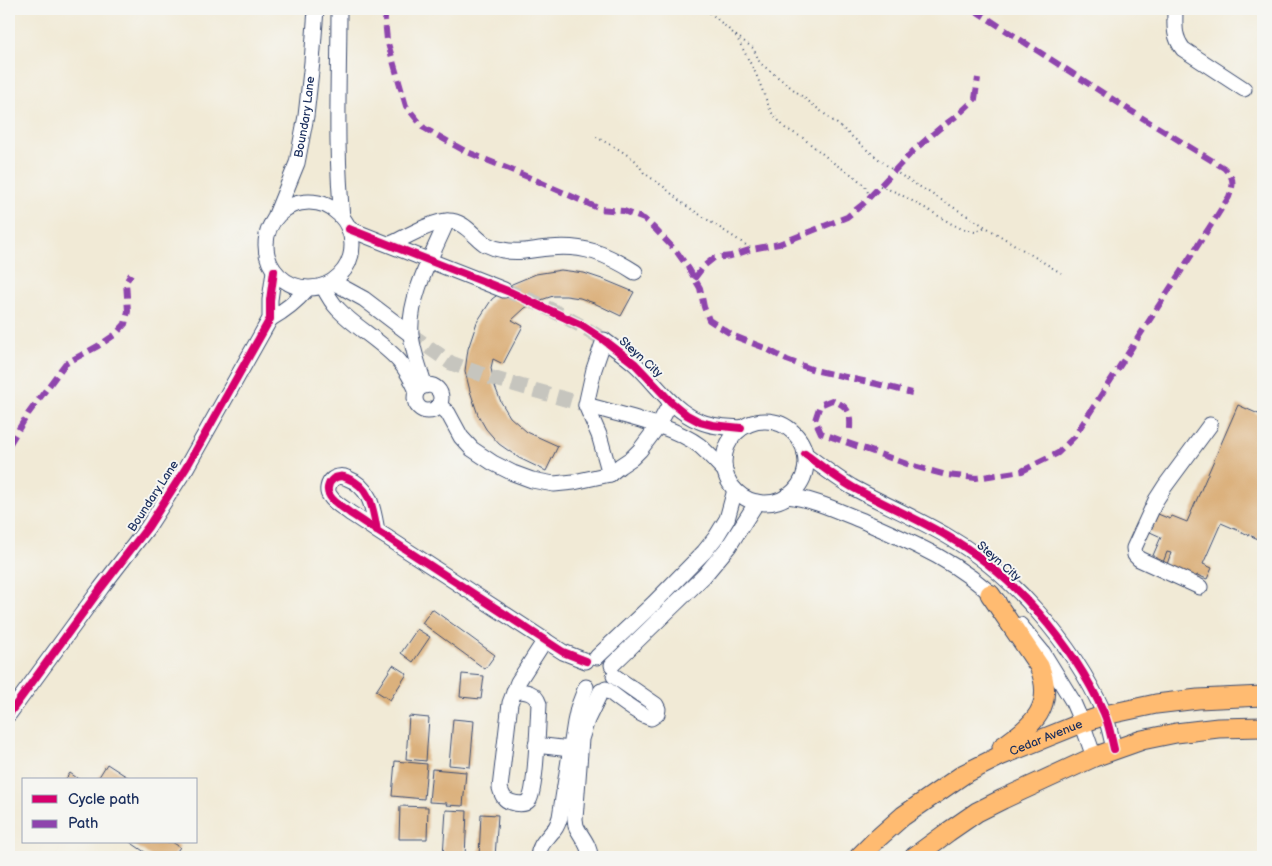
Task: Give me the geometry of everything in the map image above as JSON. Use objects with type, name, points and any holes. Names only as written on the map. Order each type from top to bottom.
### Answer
[{"type":"main road","points":[[964,774],[1024,731],[1033,722],[1044,699],[1044,677],[1039,666],[990,594]]},
{"type":"main road","name":"Cedar Avenue","points":[[859,857],[903,816],[964,774],[1000,756],[1082,722],[1105,714],[1156,704],[1198,699],[1263,696]]},
{"type":"main road","points":[[914,857],[977,812],[1114,749],[1142,740],[1176,733],[1218,728],[1263,727]]},
{"type":"street","name":"Boundary Lane","points":[[273,221],[297,163],[306,116],[316,9]]},
{"type":"street","points":[[339,9],[338,155],[340,195],[346,223],[352,243],[350,258],[344,271],[328,284],[307,289],[289,284],[274,271],[268,259],[266,246],[268,233],[273,221],[282,211],[294,205],[307,202],[320,203],[332,208],[346,223],[430,261],[504,290]]},
{"type":"street","points":[[1175,9],[1177,42],[1183,49],[1244,89]]},
{"type":"street","points":[[391,244],[430,226],[447,221],[463,225],[486,244],[506,251],[519,252],[567,247],[581,248],[614,259],[635,272]]},
{"type":"street","points":[[421,388],[429,386],[436,389],[440,397],[439,405],[433,410],[425,411],[416,403],[415,399],[421,388],[410,334],[412,309],[417,289],[447,221]]},
{"type":"street","name":"Boundary Lane","points":[[9,714],[148,527],[186,468],[270,319],[270,300],[274,271]]},
{"type":"street","points":[[328,284],[364,299],[410,334]]},
{"type":"street","points":[[328,284],[331,301],[337,308],[398,360],[421,388]]},
{"type":"street","name":"Boundary Lane","points":[[270,319],[296,302],[307,289]]},
{"type":"street","name":"Steyn City","points":[[586,405],[594,369],[604,340],[635,364],[671,402],[687,415],[700,422],[712,425],[741,428]]},
{"type":"street","points":[[439,405],[448,414],[461,437],[472,449],[513,473],[532,480],[554,484],[574,482],[610,474],[640,450],[658,426],[671,402]]},
{"type":"street","points":[[586,405],[658,426],[684,436],[700,446],[725,471]]},
{"type":"street","points":[[586,405],[599,435],[610,474]]},
{"type":"street","points":[[767,420],[780,423],[792,430],[800,441],[805,454],[805,466],[802,478],[796,488],[787,496],[768,503],[758,502],[745,498],[728,481],[725,471],[725,452],[728,443],[741,428],[753,422],[767,420]]},
{"type":"street","points":[[1200,587],[1138,558],[1134,548],[1156,500],[1210,425]]},
{"type":"street","name":"Steyn City","points":[[805,454],[851,486],[946,535],[972,551],[1002,576],[1057,635],[1079,667],[1105,714],[1114,749]]},
{"type":"street","points":[[604,681],[581,679],[588,663],[641,616],[704,552],[716,537],[726,519],[735,490]]},
{"type":"street","points":[[787,496],[808,499],[824,505],[934,554],[966,574],[990,594],[1024,629],[1043,654],[1072,700],[1094,757]]},
{"type":"street","points":[[538,857],[541,844],[558,825],[578,708],[704,576],[729,546],[758,502]]},
{"type":"street","points":[[377,531],[563,652],[588,663],[603,658],[604,681],[581,739],[575,819],[579,833],[588,846],[590,857]]},
{"type":"street","points":[[514,691],[534,694],[539,704],[534,786],[530,799],[526,803],[520,804],[510,802],[504,798],[500,788],[510,703],[514,691],[518,682],[545,640]]},
{"type":"street","points":[[536,745],[570,749]]},
{"type":"path","points":[[706,9],[753,48],[760,63],[894,171],[1061,273]]},
{"type":"path","points":[[734,34],[756,74],[771,112],[785,128],[803,138],[854,176],[865,186],[870,197]]},
{"type":"path","points":[[596,137],[620,150],[636,162],[644,173],[682,203],[752,248]]},
{"type":"path","points":[[880,186],[898,193],[962,230],[975,232],[985,227]]},
{"type":"building","points":[[561,270],[584,273],[634,292],[621,316],[580,298],[553,296],[525,308],[512,320],[523,326],[503,364],[493,359],[491,368],[494,384],[501,402],[510,417],[527,432],[558,446],[546,471],[519,458],[499,444],[486,429],[478,415],[465,371],[468,349],[477,322],[492,299],[512,284],[536,274]]},
{"type":"building","points":[[1238,405],[1263,416],[1263,541],[1221,523],[1203,564],[1212,568],[1207,579],[1197,575],[1195,580],[1166,567],[1171,553],[1167,552],[1162,565],[1151,560],[1161,537],[1150,532],[1158,514],[1170,519],[1172,516],[1187,522]]},
{"type":"building","points":[[432,609],[495,655],[485,669],[422,623]]},
{"type":"building","points":[[417,629],[430,637],[413,662],[401,653]]},
{"type":"building","points":[[393,665],[407,674],[390,700],[376,691]]},
{"type":"building","points":[[462,674],[484,676],[481,699],[460,697]]},
{"type":"building","points":[[409,716],[429,718],[426,761],[406,759]]},
{"type":"building","points":[[453,719],[474,721],[470,767],[449,765]]},
{"type":"building","points":[[395,761],[427,764],[424,799],[392,796]]},
{"type":"building","points":[[107,764],[129,778],[98,778]]},
{"type":"building","points":[[432,769],[466,772],[463,806],[429,802]]},
{"type":"building","points":[[70,773],[77,778],[66,778]]},
{"type":"building","points":[[400,806],[428,807],[427,839],[399,839]]},
{"type":"building","points":[[446,810],[467,811],[465,857],[443,856]]},
{"type":"building","points":[[481,814],[498,815],[495,857],[479,857]]},
{"type":"building","points":[[133,844],[175,844],[180,847],[173,857],[152,857]]},
{"type":"tunnel","points":[[504,290],[556,312],[604,340]]},
{"type":"tunnel","points":[[410,334],[451,363],[492,378],[586,405]]},
{"type":"marked path","points":[[384,9],[387,40],[406,106],[424,128],[465,151],[600,209],[624,211],[644,219],[677,252],[689,269],[700,288],[709,320],[734,336],[814,370],[912,393]]},
{"type":"marked path","points":[[850,429],[849,414],[842,405],[832,400],[820,405],[815,420],[821,433],[910,465],[946,475],[976,478],[1022,471],[1058,453],[1074,437],[1229,197],[1232,188],[1232,178],[1224,168],[1123,106],[973,9]]},
{"type":"marked path","points":[[694,279],[704,266],[714,258],[731,256],[752,249],[779,244],[847,217],[863,204],[913,151],[975,99],[978,78]]},
{"type":"marked path","points":[[9,445],[28,414],[65,364],[98,346],[116,334],[125,324],[128,311],[126,282],[131,274]]},
{"type":"cycle path","points":[[349,229],[510,292],[581,325],[635,364],[671,402],[687,415],[700,422],[712,425],[741,428]]},
{"type":"cycle path","points":[[9,714],[148,527],[186,468],[270,319],[270,300],[274,271]]},
{"type":"cycle path","points":[[805,454],[852,487],[935,529],[971,551],[1017,590],[1058,636],[1076,661],[1104,713],[1114,749]]},
{"type":"cycle path","points":[[377,531],[372,507],[361,487],[345,477],[333,479],[328,487],[328,492],[334,501],[350,513],[378,532],[563,652],[586,661]]}]
